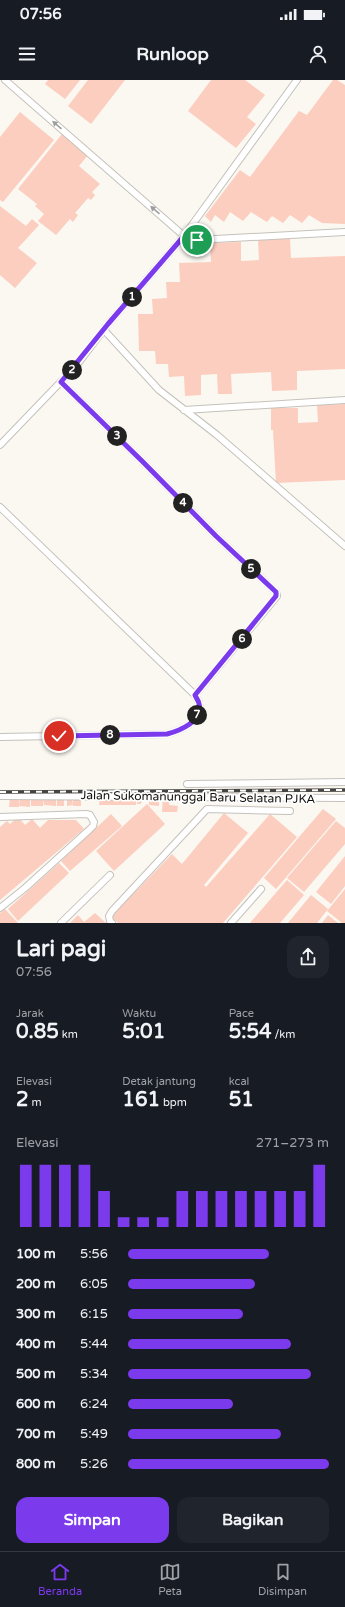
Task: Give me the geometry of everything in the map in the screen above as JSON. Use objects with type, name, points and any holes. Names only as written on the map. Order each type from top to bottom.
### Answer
[{"type":"street","points":[[5,80],[184,236],[197,240],[345,232]]},
{"type":"street","points":[[0,445],[61,382],[184,236],[297,80]]},
{"type":"street","points":[[104,330],[159,390],[217,435],[345,546]]},
{"type":"street","points":[[61,382],[216,536],[276,592],[274,601],[195,695]]},
{"type":"street","points":[[184,410],[345,400]]},
{"type":"street","points":[[0,507],[195,695],[200,704],[200,709],[195,719],[182,730],[167,734],[0,737]]},
{"type":"street","points":[[187,784],[345,782]]},
{"type":"street","name":"Jalan Sukomanunggal Baru Selatan PJKA","points":[[0,796],[51,795],[345,798]]},
{"type":"street","points":[[112,923],[109,916],[112,911],[207,809],[290,811]]},
{"type":"street","points":[[0,817],[86,814],[90,815],[94,822],[93,826],[89,830],[25,888],[0,908]]},
{"type":"street","points":[[61,923],[110,875]]},
{"type":"street","points":[[231,923],[261,889]]},
{"type":"building","points":[[48,80],[80,80],[65,99],[45,84]]},
{"type":"building","points":[[88,80],[125,80],[91,124],[68,106]]},
{"type":"building","points":[[211,80],[245,80],[265,95],[247,117],[256,124],[236,148],[188,111]]},
{"type":"building","points":[[333,80],[337,80],[345,85],[345,224],[322,223],[309,215],[302,223],[290,215],[283,223],[272,216],[267,222],[251,212],[243,221],[230,212],[224,222],[215,215],[211,222],[205,216],[240,170],[250,177],[299,111],[307,115]]},
{"type":"building","points":[[20,112],[54,140],[3,202],[0,200],[0,137]]},
{"type":"building","points":[[62,134],[88,155],[79,166],[100,184],[92,192],[95,195],[91,200],[88,198],[75,213],[78,215],[73,222],[70,219],[56,235],[38,221],[44,214],[35,206],[37,204],[18,189]]},
{"type":"building","points":[[0,206],[26,226],[32,219],[39,225],[18,248],[37,263],[15,288],[0,275]]},
{"type":"building","points":[[290,238],[291,258],[345,256],[345,369],[297,371],[297,390],[272,391],[271,372],[231,374],[232,394],[218,394],[217,374],[201,375],[201,395],[185,396],[184,376],[169,377],[168,364],[156,364],[155,351],[139,351],[138,314],[153,314],[152,299],[167,298],[166,282],[180,282],[179,263],[211,262],[210,243],[241,242],[241,261],[259,260],[258,240]]},
{"type":"building","points":[[345,404],[345,480],[276,483],[273,430],[271,430],[271,408],[298,408],[298,423],[318,422],[317,405]]},
{"type":"building","points":[[10,797],[19,798],[19,807],[9,807]]},
{"type":"building","points":[[20,797],[30,798],[30,807],[19,806]]},
{"type":"building","points":[[31,797],[44,798],[43,806],[31,806]]},
{"type":"building","points":[[100,797],[136,798],[136,805],[99,805]]},
{"type":"building","points":[[44,798],[56,798],[56,806],[44,805]]},
{"type":"building","points":[[57,798],[64,798],[64,806],[57,806]]},
{"type":"building","points":[[73,798],[81,798],[81,806],[73,806]]},
{"type":"building","points":[[137,798],[142,798],[141,804],[137,804]]},
{"type":"building","points":[[149,798],[159,798],[159,806],[149,805]]},
{"type":"building","points":[[163,798],[170,798],[169,805],[178,806],[177,812],[162,812]]},
{"type":"building","points":[[67,799],[72,799],[73,805],[67,806]]},
{"type":"building","points":[[147,804],[165,824],[114,871],[96,851]]},
{"type":"building","points":[[323,809],[336,819],[276,889],[264,878]]},
{"type":"building","points":[[224,813],[248,833],[204,885],[206,887],[270,814],[297,837],[223,923],[118,923],[111,917],[172,854],[182,864]]},
{"type":"building","points":[[111,814],[122,826],[70,871],[61,861]]},
{"type":"building","points":[[18,817],[25,825],[32,819],[40,828],[48,820],[76,820],[84,829],[0,900],[0,827],[7,821],[10,824]]},
{"type":"building","points":[[336,821],[345,828],[345,844],[304,892],[287,878]]},
{"type":"building","points":[[345,856],[345,886],[331,904],[316,892]]},
{"type":"building","points":[[59,863],[69,873],[18,921],[8,909]]},
{"type":"building","points":[[287,880],[304,895],[280,923],[250,923]]},
{"type":"building","points":[[345,889],[345,923],[342,923],[327,911]]},
{"type":"building","points":[[311,895],[328,909],[317,923],[288,923]]},
{"type":"building","points":[[5,909],[18,923],[0,923],[0,913]]},
{"type":"building","points":[[95,913],[106,923],[70,923],[78,915],[84,922]]},
{"type":"building","points":[[328,915],[338,923],[322,923]]},
{"type":"railway","points":[[0,792],[345,790]]},
{"type":"route","points":[[59,736],[167,734],[182,730],[195,719],[200,709],[200,704],[195,695],[274,601],[276,596],[276,592],[189,510],[142,461],[61,382],[76,366],[108,324],[184,236],[197,240]]}]
